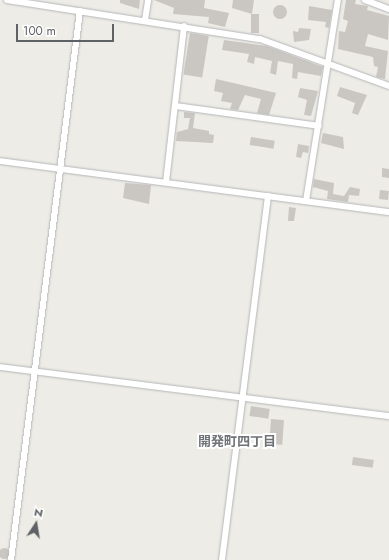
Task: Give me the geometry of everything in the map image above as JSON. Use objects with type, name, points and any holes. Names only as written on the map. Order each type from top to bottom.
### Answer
[{"type":"street","points":[[7,0],[39,2],[80,11],[260,39],[389,86]]},
{"type":"street","points":[[145,20],[148,0]]},
{"type":"street","points":[[306,201],[330,64],[338,0]]},
{"type":"street","points":[[365,0],[379,2],[389,9]]},
{"type":"street","points":[[11,560],[80,11]]},
{"type":"street","points":[[166,182],[184,26]]},
{"type":"street","points":[[175,106],[319,126]]},
{"type":"street","points":[[0,161],[389,212]]},
{"type":"street","points":[[222,560],[268,196]]},
{"type":"street","points":[[0,367],[389,416]]},
{"type":"building","points":[[120,0],[140,0],[139,9],[120,3]]},
{"type":"building","points":[[154,0],[205,0],[204,8],[229,13],[225,27],[208,23],[209,17],[173,14],[174,8]]},
{"type":"building","points":[[233,0],[254,0],[252,14],[232,8]]},
{"type":"building","points":[[346,0],[356,0],[355,4],[368,6],[367,10],[389,16],[388,40],[368,34],[365,46],[388,51],[385,79],[376,77],[378,67],[374,66],[373,57],[338,49],[339,31],[345,32],[348,21],[343,19]]},
{"type":"building","points":[[280,5],[285,7],[287,12],[285,17],[280,19],[275,17],[273,12],[275,7]]},
{"type":"building","points":[[309,6],[332,10],[329,28],[325,27],[326,22],[308,20]]},
{"type":"building","points":[[251,14],[259,14],[259,33],[251,33]]},
{"type":"building","points":[[299,28],[311,29],[309,40],[294,42],[293,31],[298,32]]},
{"type":"building","points":[[190,33],[209,36],[202,77],[183,74]]},
{"type":"building","points":[[224,40],[267,46],[323,67],[321,76],[298,72],[297,79],[292,78],[293,64],[278,61],[276,75],[270,73],[272,61],[255,57],[254,64],[247,62],[249,54],[222,50]]},
{"type":"building","points":[[216,79],[276,93],[269,115],[257,113],[261,99],[245,95],[238,110],[230,109],[232,103],[221,101],[223,93],[214,91]]},
{"type":"building","points":[[340,87],[367,95],[358,115],[352,113],[355,103],[337,96]]},
{"type":"building","points":[[300,88],[318,91],[311,116],[304,115],[307,100],[298,97]]},
{"type":"building","points":[[184,112],[195,113],[193,128],[209,131],[209,134],[214,135],[213,143],[176,141],[177,132],[188,129],[190,118],[184,118]]},
{"type":"building","points":[[323,133],[343,137],[344,149],[321,143]]},
{"type":"building","points":[[251,137],[275,141],[273,149],[250,145]]},
{"type":"building","points":[[298,144],[309,146],[308,153],[303,152],[301,158],[296,157]]},
{"type":"building","points":[[382,168],[389,169],[389,178],[382,177]]},
{"type":"building","points":[[314,179],[334,183],[333,194],[344,196],[350,187],[360,189],[359,196],[349,195],[348,202],[327,199],[328,191],[313,187]]},
{"type":"building","points":[[125,183],[151,185],[149,204],[123,198]]},
{"type":"building","points":[[380,190],[389,191],[388,200],[379,199]]},
{"type":"building","points":[[289,207],[296,208],[294,221],[288,221]]},
{"type":"building","points":[[251,406],[270,409],[268,419],[249,416]]},
{"type":"building","points":[[271,419],[284,420],[282,445],[269,444]]},
{"type":"building","points":[[353,457],[374,460],[373,468],[352,465]]},
{"type":"building","points":[[4,547],[8,549],[10,553],[8,557],[4,559],[0,557],[-2,553],[0,549]]},
{"type":"district","name":"開発町四丁目","points":[[237,442]]}]
